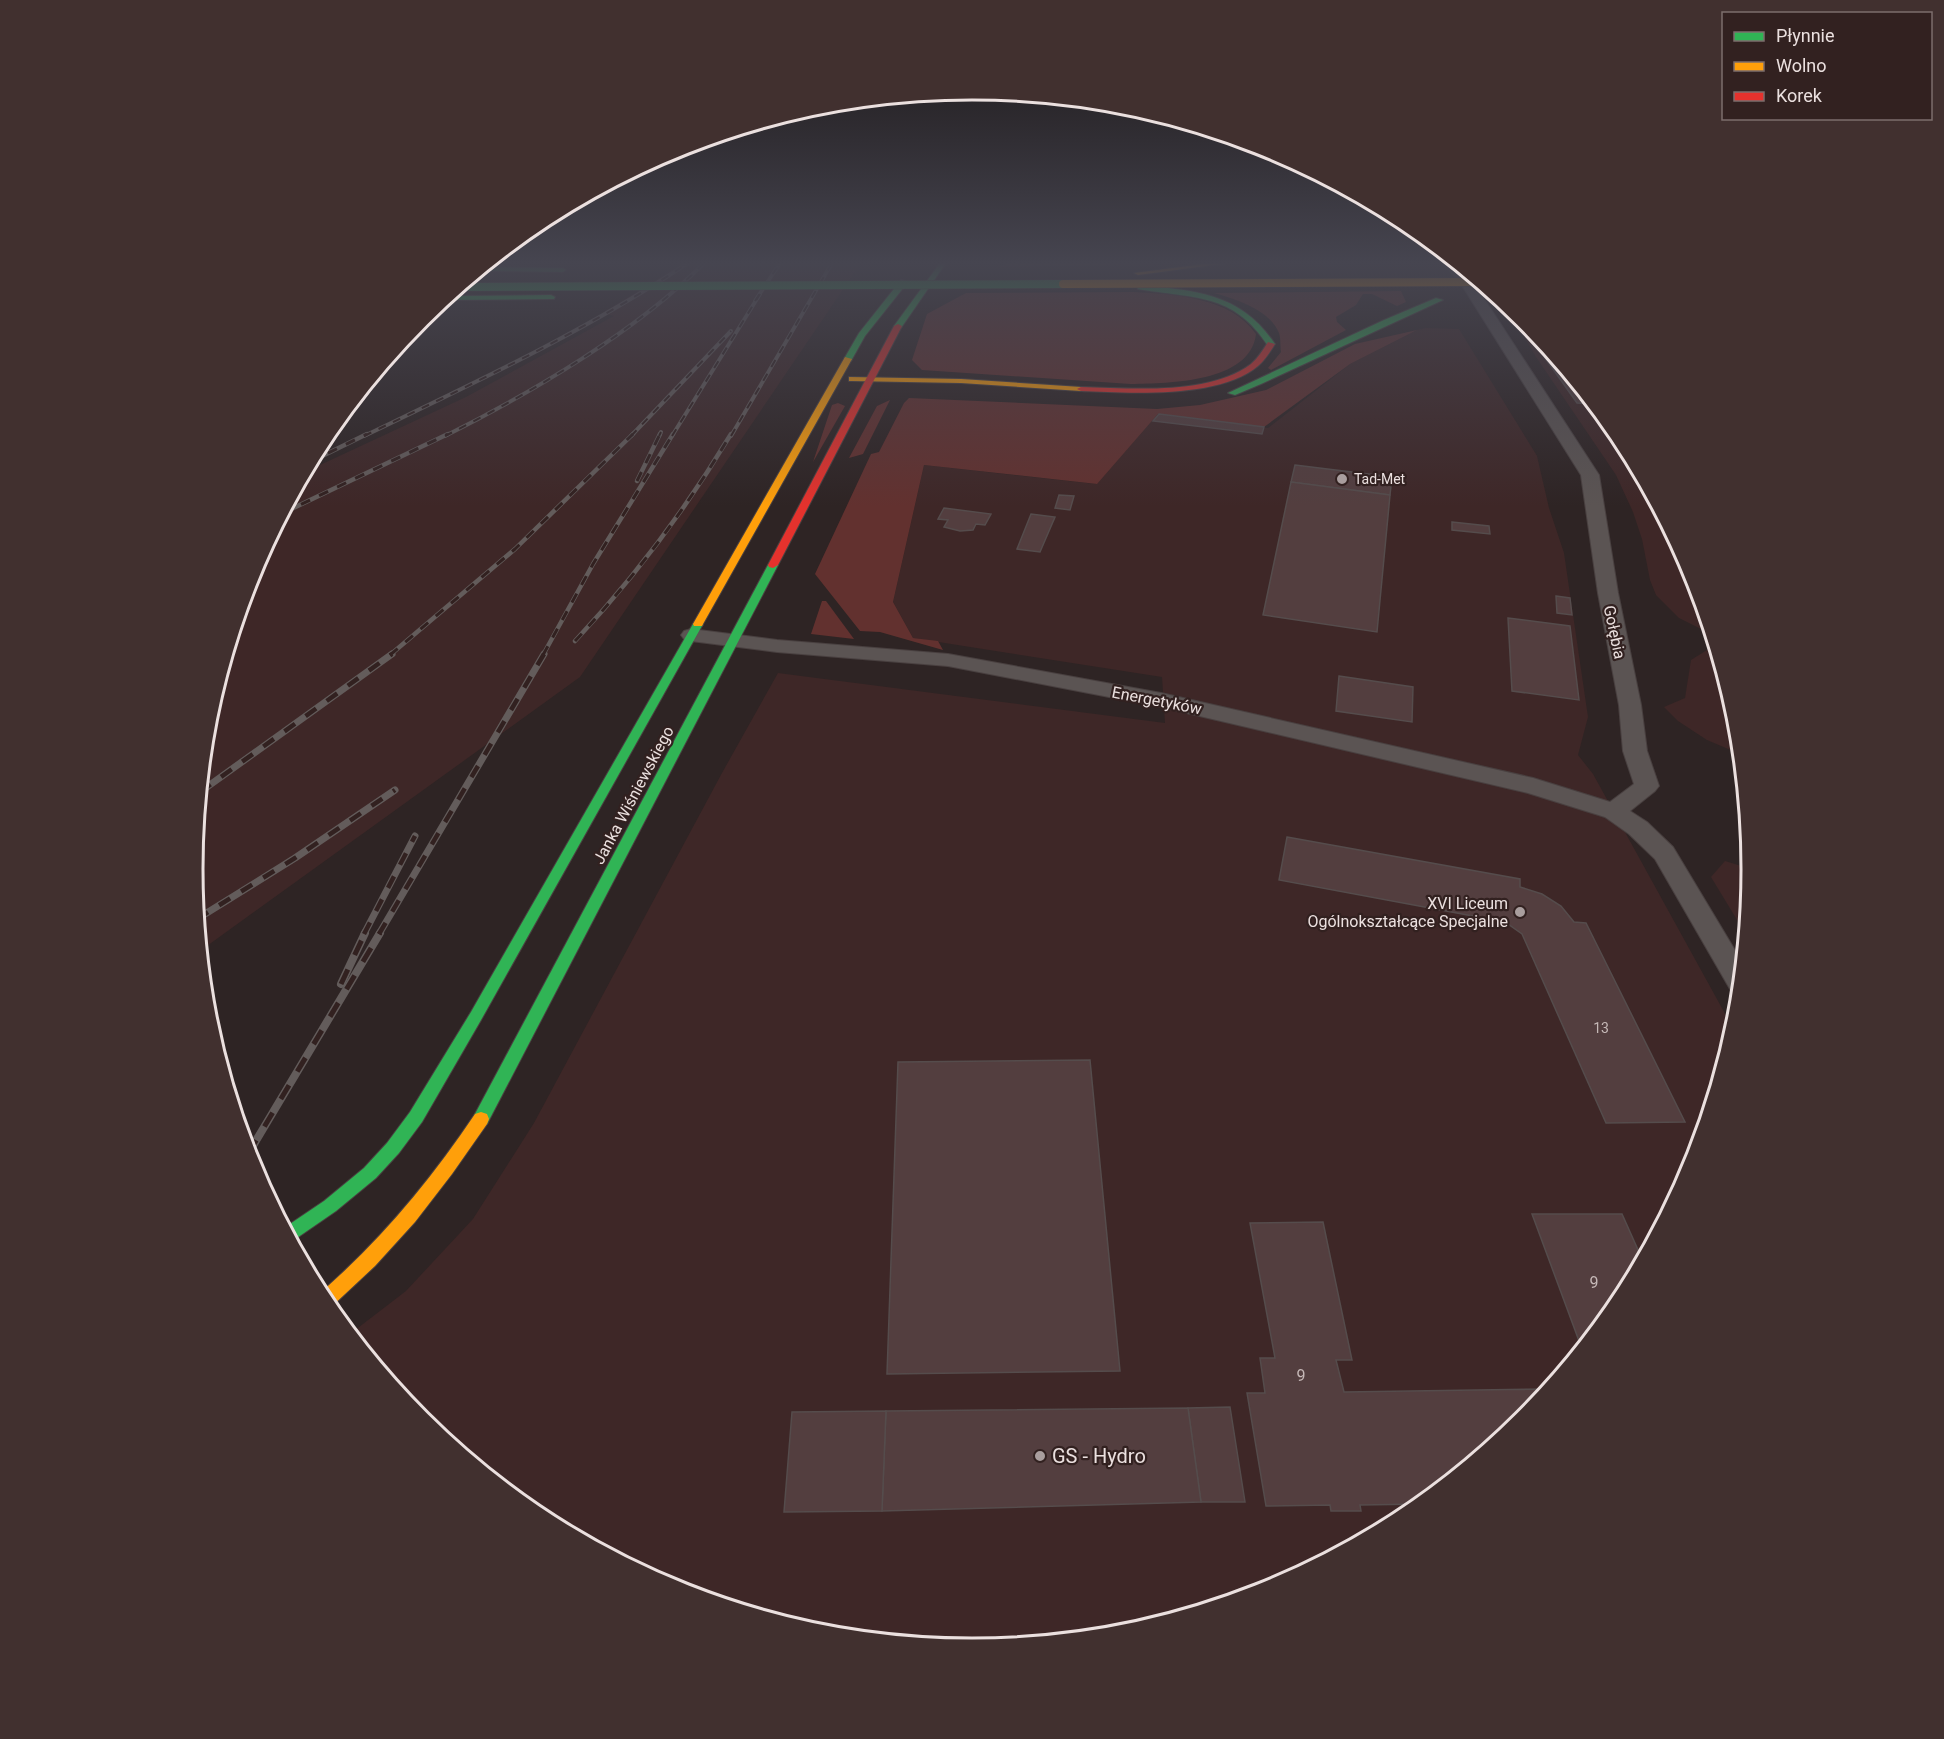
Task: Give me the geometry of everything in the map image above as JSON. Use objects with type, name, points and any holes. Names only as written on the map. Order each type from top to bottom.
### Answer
[{"type":"highway","name":"Janka Wiśniewskiego","points":[[294,1231],[321,1214],[359,1184],[394,1148],[476,1016],[857,344]]},
{"type":"highway","name":"Janka Wiśniewskiego","points":[[332,1295],[417,1208],[486,1112],[888,344]]},
{"type":"highway","points":[[837,378],[919,379],[1138,390],[1185,388],[1232,377],[1250,368],[1268,350],[1270,344]]},
{"type":"highway","points":[[869,380],[903,389],[1100,401],[1184,401],[1232,393],[1281,374],[1340,344]]},
{"type":"street","name":"Gołębia","points":[[1506,344],[1590,475],[1606,585],[1630,705],[1635,751],[1647,786],[1614,811]]},
{"type":"street","name":"Energetyków","points":[[691,635],[777,646],[948,660],[1192,706],[1533,786],[1614,811]]},
{"type":"street","points":[[1614,811],[1638,828],[1664,853],[1734,971]]},
{"type":"shaded area","points":[[563,344],[806,344],[580,677],[208,946],[203,870],[205,819],[218,719],[229,670],[244,622],[282,529],[318,466],[466,397]]},
{"type":"shaded area","points":[[917,344],[1252,344],[1239,362],[1224,371],[1186,381],[1147,384],[922,370],[912,360]]},
{"type":"shaded area","points":[[1281,344],[1319,344],[1271,370],[1268,368],[1281,352]]},
{"type":"shaded area","points":[[1355,344],[1389,344],[1350,364],[1264,427],[1158,414],[1097,484],[924,465],[893,602],[913,638],[938,641],[943,650],[880,632],[860,631],[815,574],[871,454],[879,452],[904,403],[909,398],[1157,409],[1200,405],[1266,390]]},
{"type":"shaded area","points":[[1389,344],[1468,344],[1537,456],[1549,508],[1564,553],[1588,717],[1578,755],[1593,774],[1727,1016],[1715,1069],[1700,1117],[1662,1210],[1638,1254],[1582,1338],[1550,1377],[1479,1448],[1399,1509],[1356,1535],[1312,1559],[1219,1598],[1122,1624],[1072,1632],[1022,1637],[922,1637],[822,1624],[773,1612],[725,1598],[632,1559],[587,1535],[504,1480],[428,1413],[394,1377],[356,1329],[406,1291],[473,1219],[534,1123],[778,673],[1165,723],[1162,677],[913,638],[893,602],[924,465],[1096,484],[1158,414],[1268,428],[1350,364]]},
{"type":"shaded area","points":[[1529,344],[1533,344],[1550,362],[1582,401],[1638,485],[1662,529],[1702,630],[1679,618],[1656,595],[1633,512],[1616,475]]},
{"type":"shaded area","points":[[890,400],[863,454],[849,458],[877,406]]},
{"type":"shaded area","points":[[838,403],[845,406],[813,462],[832,405]]},
{"type":"shaded area","points":[[822,601],[826,601],[854,639],[811,634]]},
{"type":"shaded area","points":[[1708,649],[1726,719],[1731,750],[1707,740],[1678,721],[1664,707],[1685,698],[1691,660]]},
{"type":"shaded area","points":[[1725,861],[1741,866],[1739,923],[1711,877]]},
{"type":"building","points":[[1542,353],[1584,403],[1577,403]]},
{"type":"building","points":[[1159,414],[1264,427],[1262,434],[1153,421]]},
{"type":"building","name":"Tad-Met","points":[[1295,465],[1392,477],[1390,495],[1291,482]]},
{"type":"building","points":[[1291,482],[1390,495],[1377,632],[1263,615]]},
{"type":"building","points":[[1059,495],[1074,496],[1070,510],[1055,508]]},
{"type":"building","points":[[944,508],[991,514],[985,525],[976,524],[973,530],[960,531],[944,527],[948,520],[938,519]]},
{"type":"building","points":[[1031,514],[1055,517],[1040,552],[1017,549]]},
{"type":"building","points":[[1452,522],[1489,526],[1490,534],[1452,530]]},
{"type":"building","points":[[1556,596],[1570,598],[1572,615],[1557,613]]},
{"type":"building","points":[[1508,618],[1570,626],[1579,700],[1512,691]]},
{"type":"building","points":[[1339,676],[1413,687],[1412,722],[1336,711]]},
{"type":"building","points":[[1287,837],[1520,879],[1520,887],[1542,894],[1561,906],[1574,922],[1586,923],[1685,1122],[1606,1123],[1522,934],[1505,922],[1279,880]]},
{"type":"building","points":[[1090,1060],[1120,1371],[887,1374],[898,1062]]},
{"type":"building","points":[[1532,1214],[1622,1214],[1639,1252],[1579,1341]]},
{"type":"building","points":[[1323,1222],[1352,1360],[1336,1360],[1344,1392],[1539,1389],[1479,1448],[1406,1504],[1360,1505],[1361,1511],[1331,1511],[1330,1505],[1266,1506],[1247,1393],[1265,1393],[1260,1358],[1275,1358],[1250,1223]]},
{"type":"building","points":[[1230,1407],[1245,1502],[1201,1502],[1188,1408]]},
{"type":"building","name":"GS - Hydro","points":[[1188,1408],[1201,1502],[882,1511],[886,1411]]},
{"type":"building","points":[[886,1411],[882,1511],[784,1512],[792,1412]]},
{"type":"railway","points":[[364,436],[549,344]]},
{"type":"railway","points":[[445,436],[547,380],[603,344]]},
{"type":"railway","points":[[632,435],[718,344]]},
{"type":"railway","points":[[672,436],[729,344]]},
{"type":"railway","points":[[731,436],[785,344]]},
{"type":"railway","points":[[325,455],[367,434]]},
{"type":"railway","points":[[293,508],[448,434]]},
{"type":"railway","points":[[637,481],[660,434]]},
{"type":"railway","points":[[543,655],[593,564],[673,434]]},
{"type":"railway","points":[[575,641],[659,542],[731,434]]},
{"type":"railway","points":[[390,655],[515,549],[632,435]]},
{"type":"railway","points":[[208,786],[392,654]]},
{"type":"railway","points":[[379,934],[544,654]]},
{"type":"railway","points":[[205,914],[295,858],[395,790]]},
{"type":"railway","points":[[364,934],[415,836]]},
{"type":"railway","points":[[341,984],[365,933]]},
{"type":"railway","points":[[254,1144],[380,933]]},
{"type":"traffic: fast","points":[[848,359],[857,344]]},
{"type":"traffic: fast","points":[[1232,393],[1340,344]]},
{"type":"traffic: fast","points":[[481,1119],[773,565]]},
{"type":"traffic: fast","points":[[294,1231],[330,1206],[370,1173],[393,1148],[416,1117],[476,1016],[698,624]]},
{"type":"traffic: slow","points":[[698,624],[848,359]]},
{"type":"traffic: slow","points":[[852,379],[961,381],[1081,389]]},
{"type":"traffic: slow","points":[[332,1295],[369,1261],[409,1216],[481,1119]]},
{"type":"traffic: jam","points":[[773,565],[889,344]]},
{"type":"traffic: jam","points":[[1081,389],[1167,390],[1211,383],[1231,377],[1253,366],[1262,358],[1271,344]]},
{"type":"place","name":"Tad-Met","points":[[1342,479]]},
{"type":"place","name":"XVI Liceum Ogólnokształcące Specjalne","points":[[1520,912]]},
{"type":"place","name":"GS - Hydro","points":[[1040,1456]]}]
